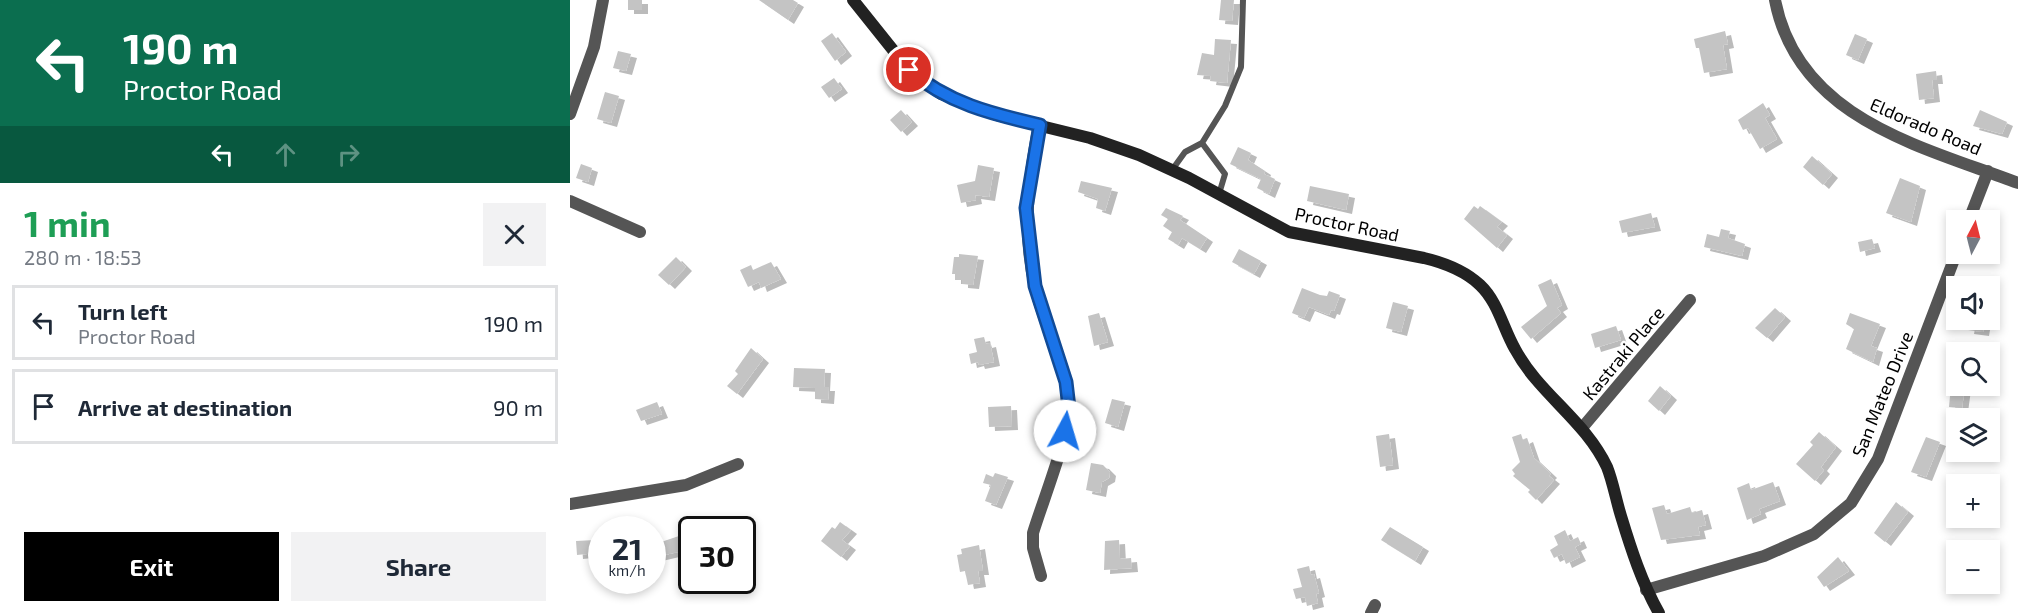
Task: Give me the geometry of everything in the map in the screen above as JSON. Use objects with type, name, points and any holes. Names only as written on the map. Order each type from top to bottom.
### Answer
[{"type":"main road","name":"Proctor Road","points":[[853,0],[909,70],[941,94],[973,107],[1090,138],[1172,170],[1289,232],[1424,258],[1445,263],[1464,272],[1481,286],[1492,301],[1515,350],[1533,376],[1582,428],[1607,468],[1646,590],[1659,613]]},
{"type":"street","points":[[570,114],[594,47],[603,0]]},
{"type":"street","name":"Eldorado Road","points":[[1775,0],[1781,24],[1796,55],[1820,86],[1841,105],[1878,129],[2018,183]]},
{"type":"street","points":[[1040,125],[1029,179],[1027,220],[1035,286],[1066,382],[1069,408],[1065,431],[1033,533],[1035,556],[1041,576]]},
{"type":"street","points":[[1973,210],[1988,171]]},
{"type":"street","points":[[570,201],[640,232]]},
{"type":"street","name":"San Mateo Drive","points":[[1646,590],[1764,556],[1814,534],[1851,503],[1878,459],[1952,264]]},
{"type":"street","name":"Kastraki Place","points":[[1582,428],[1690,300]]},
{"type":"street","points":[[570,504],[686,485],[738,464]]},
{"type":"lane","points":[[1172,170],[1185,152],[1202,143],[1225,106],[1241,67],[1242,0]]},
{"type":"lane","points":[[1202,143],[1225,174],[1219,194]]},
{"type":"building","points":[[628,0],[642,0],[642,10],[628,10]]},
{"type":"building","points":[[759,0],[793,0],[798,3],[788,20]]},
{"type":"building","points":[[1221,0],[1234,0],[1232,21],[1219,20]]},
{"type":"building","points":[[1725,31],[1728,44],[1723,45],[1727,69],[1704,73],[1699,48],[1696,48],[1694,39]]},
{"type":"building","points":[[832,33],[846,52],[835,61],[821,41]]},
{"type":"building","points":[[1855,34],[1867,39],[1858,60],[1846,55]]},
{"type":"building","points":[[1215,39],[1231,40],[1227,83],[1210,81],[1211,76],[1197,75],[1202,53],[1214,55]]},
{"type":"building","points":[[618,51],[631,54],[626,71],[613,68]]},
{"type":"building","points":[[1936,71],[1937,80],[1932,80],[1934,98],[1919,100],[1916,74]]},
{"type":"building","points":[[834,78],[842,89],[829,98],[821,87]]},
{"type":"building","points":[[605,92],[619,96],[611,123],[597,119]]},
{"type":"building","points":[[1763,103],[1770,115],[1765,118],[1777,139],[1760,149],[1748,128],[1743,130],[1738,120]]},
{"type":"building","points":[[901,110],[912,122],[901,132],[890,120]]},
{"type":"building","points":[[1980,110],[2007,122],[2002,134],[1973,126]]},
{"type":"building","points":[[1238,147],[1251,153],[1248,160],[1265,171],[1264,174],[1275,179],[1269,194],[1257,188],[1261,179],[1230,164]]},
{"type":"building","points":[[1812,156],[1832,174],[1823,185],[1803,167]]},
{"type":"building","points":[[581,164],[592,168],[588,182],[576,178]]},
{"type":"building","points":[[978,165],[994,168],[989,197],[975,195],[976,200],[961,203],[957,185],[975,181]]},
{"type":"building","points":[[1900,178],[1920,186],[1911,222],[1886,213]]},
{"type":"building","points":[[1081,181],[1112,188],[1105,211],[1096,208],[1098,199],[1078,192]]},
{"type":"building","points":[[1310,186],[1349,194],[1346,210],[1307,201]]},
{"type":"building","points":[[1474,206],[1478,209],[1480,206],[1502,222],[1497,227],[1507,235],[1497,248],[1464,219]]},
{"type":"building","points":[[1166,208],[1183,216],[1180,220],[1207,238],[1200,249],[1182,238],[1178,245],[1168,239],[1172,232],[1163,226],[1168,219],[1161,215]]},
{"type":"building","points":[[1651,213],[1655,227],[1622,233],[1619,221]]},
{"type":"building","points":[[1721,229],[1730,231],[1728,238],[1745,244],[1742,256],[1704,247],[1707,234],[1719,237]]},
{"type":"building","points":[[1872,239],[1875,248],[1860,252],[1858,242]]},
{"type":"building","points":[[1239,249],[1261,261],[1254,274],[1232,262]]},
{"type":"building","points":[[959,254],[978,256],[973,285],[962,284],[962,280],[955,280],[955,274],[952,274],[954,257],[959,257]]},
{"type":"building","points":[[676,257],[686,267],[669,285],[658,275]]},
{"type":"building","points":[[771,262],[781,279],[761,288],[759,282],[748,287],[740,270],[751,265],[753,270]]},
{"type":"building","points":[[1551,279],[1562,305],[1557,308],[1561,313],[1531,339],[1521,327],[1547,306],[1538,285]]},
{"type":"building","points":[[1302,288],[1320,295],[1327,296],[1329,291],[1340,295],[1334,311],[1331,310],[1329,315],[1309,307],[1304,318],[1292,313]]},
{"type":"building","points":[[1393,302],[1408,306],[1401,332],[1386,328]]},
{"type":"building","points":[[1775,308],[1785,317],[1767,338],[1755,328]]},
{"type":"building","points":[[1099,313],[1108,342],[1094,346],[1088,316]]},
{"type":"building","points":[[1850,313],[1880,324],[1871,346],[1877,348],[1873,362],[1846,349],[1854,329],[1846,324]]},
{"type":"building","points":[[1616,326],[1621,340],[1595,348],[1591,334]]},
{"type":"building","points":[[984,337],[986,344],[990,343],[994,362],[971,364],[969,354],[977,352],[974,339]]},
{"type":"building","points":[[751,348],[763,359],[737,394],[727,386],[738,374],[735,371]]},
{"type":"building","points":[[794,368],[825,369],[824,387],[829,387],[828,400],[815,399],[815,388],[793,387]]},
{"type":"building","points":[[1660,386],[1671,396],[1659,411],[1648,401]]},
{"type":"building","points":[[1950,396],[1964,396],[1962,408],[1949,407]]},
{"type":"building","points":[[1112,399],[1125,402],[1118,427],[1105,423]]},
{"type":"building","points":[[657,402],[662,414],[641,421],[636,410]]},
{"type":"building","points":[[1011,406],[1012,426],[989,427],[988,407]]},
{"type":"building","points":[[1819,432],[1836,447],[1821,467],[1824,470],[1815,481],[1796,464],[1813,445],[1810,442]]},
{"type":"building","points":[[1389,434],[1393,465],[1380,467],[1376,436]]},
{"type":"building","points":[[1521,434],[1523,440],[1527,438],[1534,458],[1551,474],[1549,476],[1554,480],[1536,500],[1528,492],[1530,490],[1513,476],[1515,474],[1512,470],[1520,462],[1512,437]]},
{"type":"building","points":[[1926,437],[1940,442],[1926,477],[1911,472]]},
{"type":"building","points":[[1091,463],[1103,465],[1110,472],[1109,478],[1102,482],[1100,493],[1086,490]]},
{"type":"building","points":[[995,473],[1008,477],[996,505],[985,501],[991,485],[983,483],[986,474],[993,477]]},
{"type":"building","points":[[1773,482],[1780,501],[1759,509],[1761,514],[1747,520],[1737,488],[1749,483],[1751,490]]},
{"type":"building","points":[[1896,502],[1908,512],[1885,542],[1874,533]]},
{"type":"building","points":[[1664,505],[1667,514],[1690,507],[1692,513],[1702,510],[1706,525],[1698,527],[1700,535],[1661,540],[1652,508]]},
{"type":"building","points":[[840,522],[851,530],[842,540],[850,546],[841,557],[821,541],[832,527],[835,529]]},
{"type":"building","points":[[1390,527],[1423,547],[1415,561],[1381,540]]},
{"type":"building","points":[[1565,530],[1570,541],[1578,537],[1581,544],[1575,547],[1580,557],[1566,564],[1562,554],[1554,558],[1550,550],[1558,545],[1554,536]]},
{"type":"building","points":[[678,536],[678,552],[666,555],[666,540]]},
{"type":"building","points":[[588,540],[588,554],[577,555],[576,541]]},
{"type":"building","points":[[1119,540],[1120,559],[1131,558],[1132,568],[1104,570],[1105,541]]},
{"type":"building","points":[[979,545],[983,571],[978,571],[980,583],[968,585],[965,571],[960,572],[957,555],[962,554],[961,549]]},
{"type":"building","points":[[1838,557],[1849,571],[1824,587],[1817,577]]},
{"type":"building","points":[[1309,566],[1311,575],[1314,574],[1319,593],[1316,594],[1318,603],[1307,606],[1305,597],[1296,599],[1293,589],[1302,587],[1297,569]]},
{"type":"route","points":[[909,70],[941,94],[996,115],[1040,125],[1029,179],[1026,208],[1035,286],[1066,382],[1069,408],[1065,431]]}]
